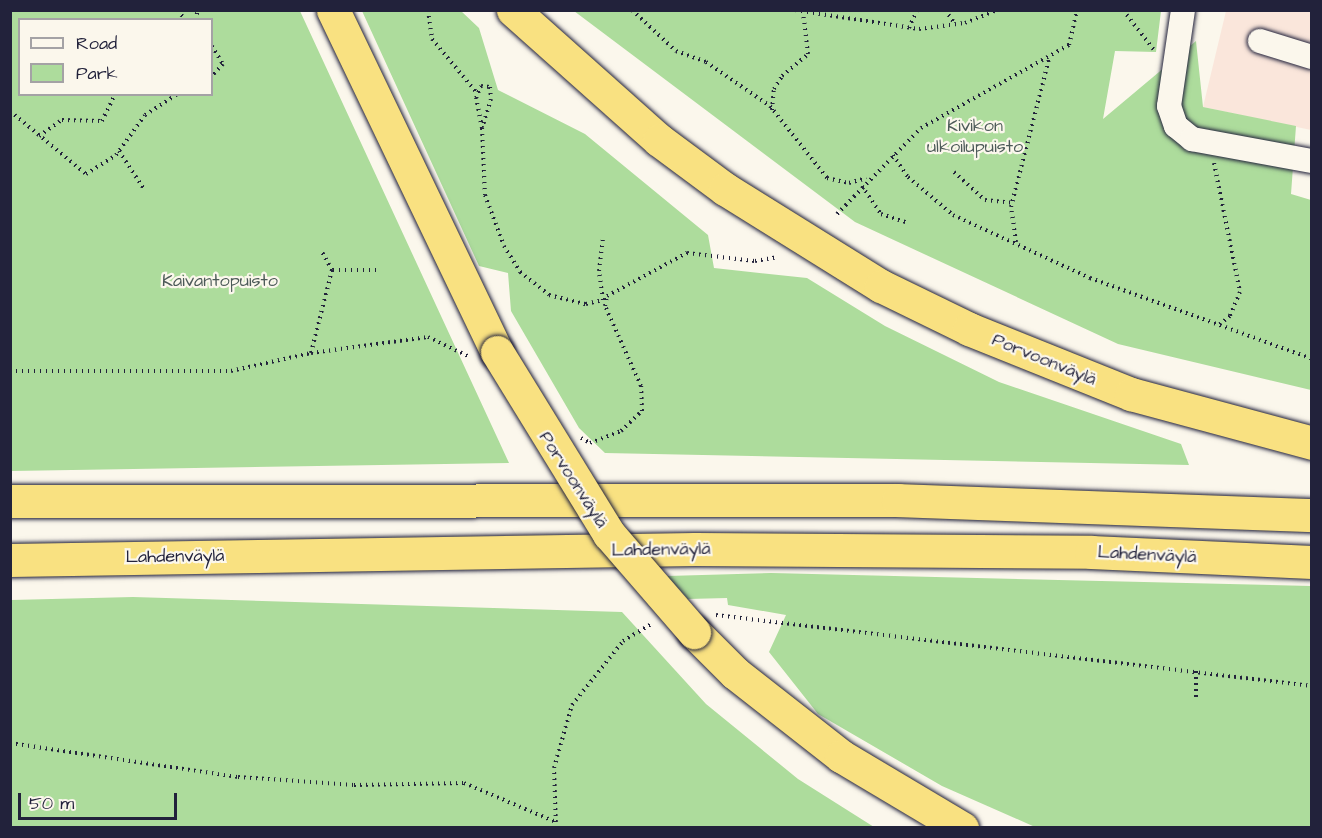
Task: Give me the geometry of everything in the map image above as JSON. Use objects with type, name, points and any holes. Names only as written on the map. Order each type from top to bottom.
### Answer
[{"type":"highway","name":"Porvoonväylä","points":[[333,10],[497,352],[609,534],[743,680],[841,756],[962,828]]},
{"type":"highway","name":"Porvoonväylä","points":[[513,10],[659,140],[725,189],[881,286],[979,333],[1131,394],[1311,443]]},
{"type":"highway","points":[[10,501],[886,500],[1311,515]]},
{"type":"highway","name":"Lahdenväylä","points":[[10,560],[718,549],[1091,552],[1311,562]]},
{"type":"lane","points":[[1183,10],[1169,106],[1176,126],[1202,142],[1311,161]]},
{"type":"lane","points":[[1260,41],[1311,57]]},
{"type":"path","points":[[428,10],[432,39],[477,94],[482,128],[485,195],[504,246],[520,272],[549,295],[586,304],[603,300],[687,253],[755,261],[777,257]]},
{"type":"path","points":[[632,10],[676,51],[706,62],[772,110],[828,178],[849,183],[866,178]]},
{"type":"path","points":[[795,10],[909,28],[955,24],[995,11]]},
{"type":"path","points":[[909,28],[917,10]]},
{"type":"path","points":[[945,10],[955,24]]},
{"type":"path","points":[[837,214],[866,178],[921,128],[1049,59],[1069,45],[1077,10]]},
{"type":"path","points":[[1123,10],[1156,52]]},
{"type":"path","points":[[772,110],[774,89],[782,76],[808,54],[803,12]]},
{"type":"path","points":[[213,49],[223,64],[213,75]]},
{"type":"path","points":[[1016,242],[1013,203],[1049,59]]},
{"type":"path","points":[[477,94],[481,86],[490,87],[482,128]]},
{"type":"path","points":[[39,136],[62,120],[102,120],[114,96]]},
{"type":"path","points":[[10,111],[87,174],[117,153],[144,115],[174,96]]},
{"type":"path","points":[[117,153],[144,189]]},
{"type":"path","points":[[893,155],[908,177],[954,215],[1090,278],[1311,359]]},
{"type":"path","points":[[954,172],[985,200],[1013,203]]},
{"type":"path","points":[[862,185],[881,214],[906,222]]},
{"type":"path","points":[[1218,325],[1230,316],[1240,292],[1219,190]]},
{"type":"path","points":[[603,238],[598,271],[603,300]]},
{"type":"path","points":[[10,371],[124,375],[231,371],[311,353],[332,270],[322,252]]},
{"type":"path","points":[[332,270],[377,270]]},
{"type":"path","points":[[10,743],[238,777],[354,785],[464,783],[556,825],[554,768],[572,705],[623,641],[690,623],[1196,670],[1311,686]]},
{"type":"path","points":[[1196,670],[1196,697]]},
{"type":"shaded area","points":[[1226,11],[1311,11],[1311,130],[1203,107]]},
{"type":"green space","name":"Kaivantopuisto","points":[[10,11],[300,11],[509,463],[11,471]]},
{"type":"green space","points":[[362,11],[461,11],[479,28],[498,90],[585,134],[708,235],[714,268],[807,278],[885,326],[999,382],[1181,444],[1189,465],[605,453],[579,428],[511,311],[508,273],[479,266]]},
{"type":"green space","name":"Kivikon ulkoilupuisto","points":[[574,11],[1161,11],[1156,52],[1115,51],[1103,119],[1196,41],[1203,107],[1296,126],[1291,194],[1311,200],[1311,390],[1118,344],[855,222]]},
{"type":"green space","points":[[771,573],[1311,586],[1311,827],[1035,827],[942,786],[818,714],[769,652],[786,615],[728,605],[727,598],[688,599],[667,576]]},
{"type":"green space","points":[[133,597],[622,612],[706,704],[798,779],[874,827],[11,827],[11,600]]}]
